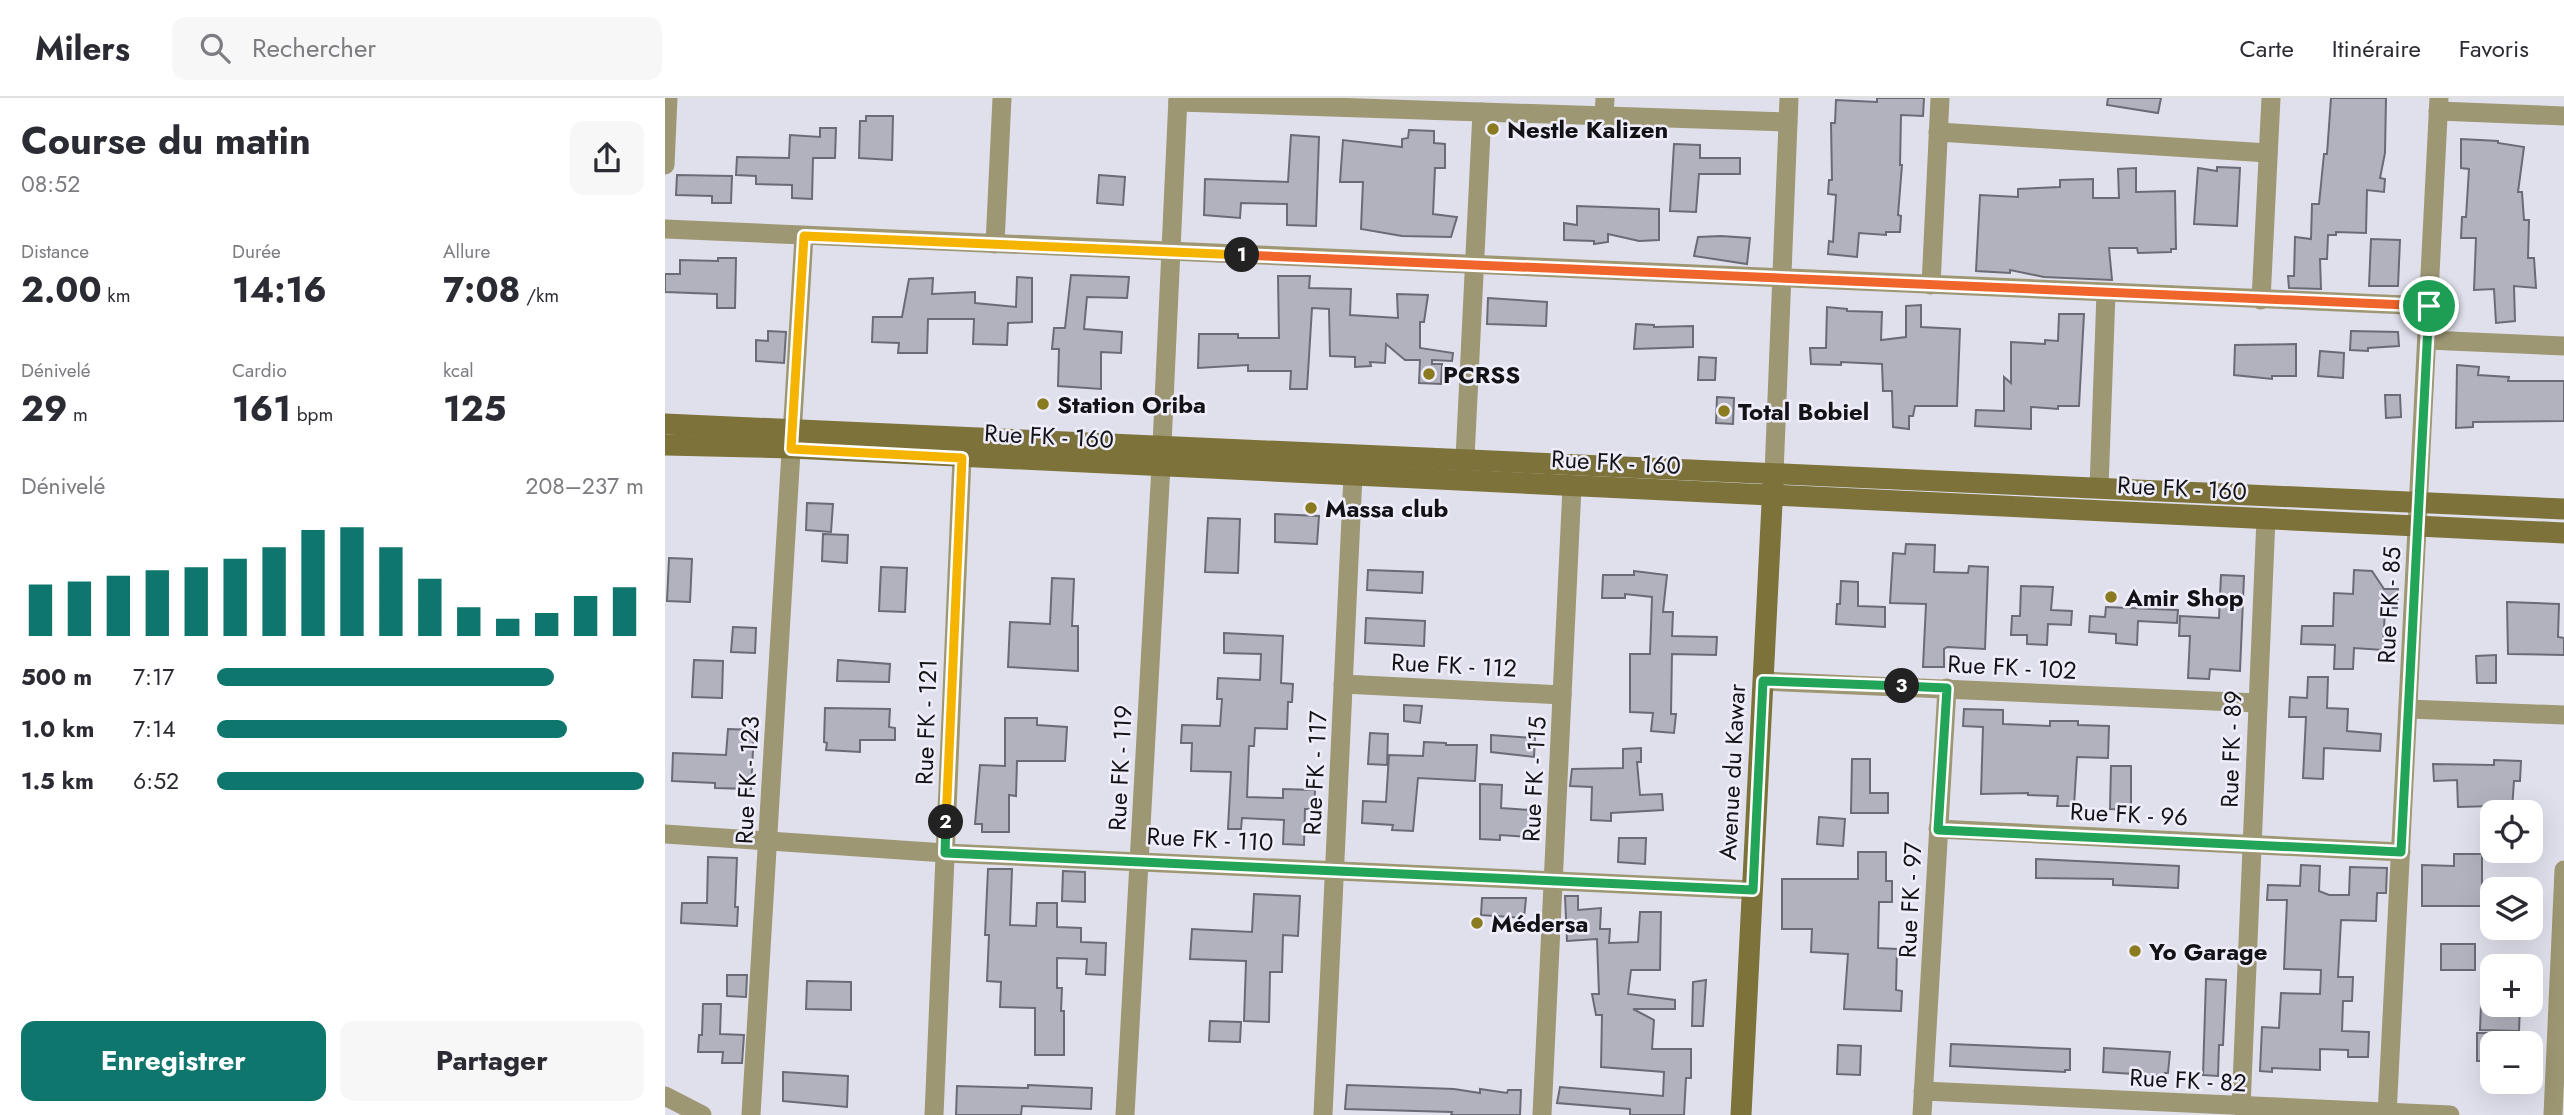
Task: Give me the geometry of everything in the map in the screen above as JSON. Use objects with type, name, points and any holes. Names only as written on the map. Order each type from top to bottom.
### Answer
[{"type":"main road","name":"Rue FK - 160","points":[[665,424],[962,458],[2564,533]]},
{"type":"main road","name":"Rue FK - 160","points":[[665,445],[792,439],[1162,445],[2564,509]]},
{"type":"main road","name":"Avenue du Kawar","points":[[1741,1115],[1774,474]]},
{"type":"street","points":[[665,165],[668,98]]},
{"type":"street","points":[[996,244],[1002,98]]},
{"type":"street","points":[[1774,474],[1789,98]]},
{"type":"street","points":[[1931,285],[1940,98]]},
{"type":"street","points":[[2261,300],[2271,98]]},
{"type":"street","points":[[1178,100],[1323,102],[1482,112],[1604,107],[1788,122]]},
{"type":"street","name":"Rue FK - 119","points":[[1125,1115],[1161,466],[1178,100]]},
{"type":"street","points":[[2439,105],[2564,116]]},
{"type":"street","name":"Rue FK - 85","points":[[2387,1114],[2439,105]]},
{"type":"street","points":[[1465,458],[1482,112]]},
{"type":"street","points":[[1938,132],[2268,153]]},
{"type":"street","points":[[665,229],[2429,306]]},
{"type":"street","name":"Rue FK - 123","points":[[751,1115],[804,236]]},
{"type":"street","points":[[2099,488],[2105,293]]},
{"type":"street","points":[[2427,340],[2564,346],[2564,330]]},
{"type":"street","name":"Rue FK - 121","points":[[934,1115],[962,458]]},
{"type":"street","name":"Rue FK - 117","points":[[1323,1115],[1353,475]]},
{"type":"street","name":"Rue FK - 115","points":[[1542,1115],[1571,487]]},
{"type":"street","name":"Rue FK - 89","points":[[2241,1107],[2266,518]]},
{"type":"street","name":"Rue FK - 102","points":[[1763,681],[2258,703]]},
{"type":"street","name":"Rue FK - 112","points":[[1343,684],[1562,695]]},
{"type":"street","name":"Rue FK - 97","points":[[1922,1115],[1947,688]]},
{"type":"street","points":[[2408,709],[2564,715]]},
{"type":"street","name":"Rue FK - 96","points":[[1938,830],[2401,852]]},
{"type":"street","name":"Rue FK - 110","points":[[665,834],[945,853],[1753,890]]},
{"type":"street","points":[[2553,1115],[2564,870]]},
{"type":"street","name":"Rue FK - 82","points":[[1923,1091],[2450,1115]]},
{"type":"street","points":[[665,1096],[702,1115]]},
{"type":"building","points":[[1877,98],[1924,98],[1923,116],[1901,115],[1902,165],[1898,215],[1901,216],[1900,232],[1886,232],[1886,235],[1859,233],[1857,257],[1828,254],[1829,241],[1833,242],[1836,195],[1828,194],[1829,180],[1832,180],[1831,123],[1835,123],[1836,100],[1877,102]]},
{"type":"building","points":[[2108,98],[2161,98],[2158,113],[2107,105]]},
{"type":"building","points":[[2331,98],[2386,98],[2385,153],[2380,178],[2385,179],[2384,192],[2367,190],[2366,233],[2336,232],[2336,235],[2328,235],[2327,259],[2320,259],[2321,289],[2289,288],[2288,276],[2294,276],[2295,237],[2311,239],[2312,204],[2319,204],[2324,154],[2327,154]]},
{"type":"building","points":[[866,116],[893,116],[892,160],[859,158],[860,121],[866,121]]},
{"type":"building","points":[[820,128],[836,128],[835,158],[813,158],[812,199],[792,198],[792,185],[756,184],[756,176],[736,175],[737,157],[789,158],[790,135],[820,137]]},
{"type":"building","points":[[1409,130],[1434,131],[1434,143],[1445,144],[1445,168],[1435,168],[1433,214],[1457,217],[1451,237],[1402,236],[1361,229],[1363,182],[1340,182],[1343,140],[1402,147],[1402,139],[1408,138]]},
{"type":"building","points":[[1291,135],[1319,137],[1316,226],[1287,225],[1287,204],[1241,203],[1240,218],[1204,215],[1205,179],[1288,182]]},
{"type":"building","points":[[2461,139],[2498,141],[2524,147],[2518,192],[2522,192],[2524,220],[2529,220],[2528,258],[2534,258],[2536,288],[2514,286],[2515,321],[2496,323],[2494,289],[2474,290],[2476,238],[2461,238],[2462,217],[2466,217],[2469,169],[2461,168]]},
{"type":"building","points":[[1674,144],[1700,145],[1700,158],[1740,158],[1740,174],[1699,174],[1696,212],[1670,211]]},
{"type":"building","points":[[2217,167],[2240,168],[2237,226],[2194,224],[2198,168],[2217,171]]},
{"type":"building","points":[[2136,168],[2136,192],[2175,191],[2176,249],[2171,249],[2171,252],[2138,253],[2137,248],[2109,248],[2112,280],[2044,277],[2010,270],[2010,273],[1976,271],[1980,195],[2018,197],[2018,189],[2060,187],[2060,180],[2093,179],[2093,198],[2119,198],[2118,169]]},
{"type":"building","points":[[677,175],[732,176],[731,203],[712,203],[712,196],[676,195]]},
{"type":"building","points":[[1099,175],[1125,177],[1123,205],[1097,203]]},
{"type":"building","points":[[1577,206],[1659,209],[1659,240],[1639,241],[1608,234],[1608,242],[1594,244],[1594,241],[1564,240],[1564,223],[1577,225]]},
{"type":"building","points":[[1698,237],[1750,238],[1747,264],[1694,256]]},
{"type":"building","points":[[2371,239],[2400,240],[2398,286],[2369,286]]},
{"type":"building","points":[[718,258],[736,258],[735,308],[717,308],[717,294],[665,292],[665,274],[680,274],[680,260],[718,261]]},
{"type":"building","points":[[1071,275],[1129,277],[1127,298],[1087,297],[1084,329],[1122,332],[1121,353],[1101,352],[1101,389],[1058,386],[1059,349],[1052,349],[1054,328],[1065,328]]},
{"type":"building","points":[[1278,276],[1310,276],[1309,288],[1351,289],[1350,315],[1398,318],[1397,294],[1428,295],[1424,322],[1420,322],[1420,348],[1453,353],[1452,361],[1432,360],[1432,364],[1442,364],[1441,384],[1419,383],[1420,360],[1405,360],[1386,344],[1385,363],[1370,362],[1371,366],[1355,367],[1355,357],[1330,356],[1329,309],[1312,308],[1307,389],[1290,389],[1291,371],[1248,371],[1248,365],[1198,368],[1199,334],[1279,338]]},
{"type":"building","points":[[1017,277],[1032,278],[1032,322],[1008,323],[1007,345],[973,344],[974,319],[928,319],[927,353],[898,353],[899,343],[872,342],[873,317],[902,317],[909,279],[933,278],[932,294],[975,292],[975,303],[1016,307]]},
{"type":"building","points":[[1488,298],[1547,302],[1546,326],[1487,324]]},
{"type":"building","points":[[1921,305],[1921,327],[1960,329],[1957,406],[1915,406],[1913,416],[1909,416],[1909,429],[1893,427],[1892,391],[1883,391],[1882,364],[1811,364],[1810,348],[1826,348],[1827,307],[1847,311],[1882,312],[1881,340],[1906,337],[1906,306]]},
{"type":"building","points":[[2059,314],[2084,314],[2079,406],[2058,406],[2058,409],[2031,407],[2031,429],[1975,426],[1976,410],[2004,411],[2004,377],[2011,383],[2011,342],[2045,344],[2045,340],[2058,341]]},
{"type":"building","points":[[1636,324],[1654,327],[1693,326],[1693,347],[1634,349]]},
{"type":"building","points":[[768,331],[786,332],[784,363],[756,361],[756,340],[768,341]]},
{"type":"building","points":[[2351,331],[2398,332],[2399,346],[2368,348],[2368,351],[2350,350]]},
{"type":"building","points":[[2296,344],[2296,376],[2272,376],[2272,379],[2234,375],[2235,345]]},
{"type":"building","points":[[2320,351],[2344,353],[2343,378],[2318,376]]},
{"type":"building","points":[[1699,357],[1716,358],[1715,380],[1698,380]]},
{"type":"building","points":[[2457,365],[2479,367],[2478,375],[2509,377],[2508,381],[2564,381],[2564,421],[2473,422],[2473,427],[2456,428]]},
{"type":"building","points":[[2385,395],[2400,395],[2401,417],[2386,418]]},
{"type":"building","points":[[1717,397],[1734,398],[1733,424],[1716,423]]},
{"type":"building","points":[[807,503],[833,504],[831,532],[806,530]]},
{"type":"building","points":[[1275,514],[1319,516],[1317,544],[1275,542]]},
{"type":"building","points":[[1208,518],[1240,519],[1238,573],[1205,572]]},
{"type":"building","points":[[823,534],[848,535],[847,563],[822,561]]},
{"type":"building","points":[[1906,544],[1935,545],[1934,572],[1968,573],[1969,566],[1988,567],[1985,649],[1947,647],[1944,649],[1944,667],[1923,667],[1926,604],[1890,603],[1893,553],[1905,554]]},
{"type":"building","points":[[669,558],[692,559],[690,602],[667,601]]},
{"type":"building","points":[[881,567],[907,568],[905,612],[879,611]]},
{"type":"building","points":[[1368,570],[1423,572],[1422,593],[1367,590]]},
{"type":"building","points":[[2354,570],[2372,571],[2384,589],[2398,589],[2397,608],[2385,608],[2383,650],[2354,648],[2353,669],[2334,669],[2335,645],[2301,644],[2302,626],[2333,626],[2334,593],[2353,594]]},
{"type":"building","points":[[1634,571],[1667,575],[1663,612],[1673,612],[1672,636],[1717,637],[1716,655],[1672,654],[1671,714],[1676,714],[1674,733],[1651,731],[1653,713],[1630,712],[1630,654],[1650,654],[1652,597],[1625,594],[1625,598],[1602,598],[1603,575],[1634,575]]},
{"type":"building","points":[[2221,575],[2244,576],[2240,671],[2210,669],[2209,679],[2188,678],[2190,636],[2179,636],[2180,616],[2219,618]]},
{"type":"building","points":[[1052,578],[1074,579],[1072,626],[1078,626],[1078,671],[1008,667],[1010,622],[1050,624]]},
{"type":"building","points":[[1841,581],[1858,582],[1858,606],[1885,607],[1885,627],[1836,624]]},
{"type":"building","points":[[2021,586],[2053,587],[2051,610],[2072,611],[2071,625],[2048,624],[2047,645],[2027,644],[2027,635],[2011,635],[2012,616],[2020,616]]},
{"type":"building","points":[[2507,602],[2559,604],[2558,637],[2564,638],[2564,655],[2508,654]]},
{"type":"building","points":[[2106,607],[2178,610],[2177,623],[2138,621],[2137,645],[2116,643],[2116,634],[2089,632],[2090,616],[2105,617]]},
{"type":"building","points":[[1366,618],[1425,621],[1424,646],[1365,643]]},
{"type":"building","points":[[733,627],[756,628],[755,653],[731,652]]},
{"type":"building","points":[[1224,633],[1283,636],[1281,683],[1293,684],[1292,702],[1288,702],[1287,729],[1255,728],[1254,746],[1249,746],[1247,797],[1283,798],[1283,789],[1315,790],[1314,809],[1305,809],[1304,845],[1283,844],[1284,820],[1242,818],[1241,829],[1228,829],[1231,772],[1191,771],[1192,743],[1181,743],[1182,725],[1220,726],[1222,699],[1217,699],[1218,678],[1260,680],[1261,654],[1224,653]]},
{"type":"building","points":[[2496,655],[2496,683],[2477,683],[2476,656]]},
{"type":"building","points":[[694,660],[723,661],[722,698],[692,697]]},
{"type":"building","points":[[838,660],[890,664],[889,682],[837,681]]},
{"type":"building","points":[[2308,677],[2328,677],[2327,708],[2348,709],[2347,731],[2381,734],[2380,751],[2324,748],[2323,779],[2303,778],[2306,717],[2289,717],[2290,697],[2307,698]]},
{"type":"building","points":[[1404,705],[1422,706],[1420,723],[1404,721]]},
{"type":"building","points":[[825,708],[890,709],[889,727],[895,728],[895,740],[860,740],[860,752],[826,750]]},
{"type":"building","points":[[1964,709],[2003,710],[2003,724],[2050,726],[2050,721],[2078,721],[2078,725],[2109,726],[2108,758],[2077,757],[2074,806],[2057,806],[2058,796],[2028,793],[1981,794],[1983,727],[1963,726]]},
{"type":"building","points":[[1005,718],[1037,718],[1037,725],[1067,727],[1065,761],[1017,761],[1016,796],[1009,795],[1009,832],[982,832],[982,824],[975,824],[980,765],[1005,766]]},
{"type":"building","points":[[728,729],[754,730],[751,789],[715,788],[715,783],[672,781],[673,753],[726,755]]},
{"type":"building","points":[[1370,733],[1388,734],[1387,765],[1368,764]]},
{"type":"building","points":[[1491,735],[1535,738],[1534,757],[1491,752]]},
{"type":"building","points":[[1424,742],[1477,745],[1475,781],[1418,778],[1413,831],[1392,830],[1393,825],[1362,823],[1363,801],[1386,802],[1389,755],[1423,756]]},
{"type":"building","points":[[1641,748],[1641,762],[1637,762],[1640,795],[1662,794],[1663,810],[1611,813],[1611,821],[1591,820],[1592,787],[1570,786],[1572,769],[1623,768],[1623,749]]},
{"type":"building","points":[[1852,759],[1870,759],[1870,793],[1888,793],[1888,813],[1851,813]]},
{"type":"building","points":[[2494,760],[2521,761],[2520,781],[2514,781],[2513,800],[2480,800],[2480,806],[2458,807],[2457,780],[2434,781],[2433,764],[2494,765]]},
{"type":"building","points":[[2111,766],[2131,766],[2131,810],[2110,809]]},
{"type":"building","points":[[1480,784],[1502,785],[1501,808],[1530,810],[1528,837],[1500,835],[1500,840],[1480,839]]},
{"type":"building","points":[[1819,817],[1845,819],[1843,846],[1817,844]]},
{"type":"building","points":[[1619,838],[1646,838],[1645,864],[1618,862]]},
{"type":"building","points":[[1858,852],[1886,852],[1886,881],[1892,881],[1892,902],[1879,902],[1878,948],[1897,949],[1896,990],[1902,991],[1901,1011],[1844,1009],[1848,954],[1811,952],[1812,929],[1782,929],[1782,879],[1858,879]]},
{"type":"building","points":[[2454,854],[2480,854],[2480,906],[2422,906],[2422,865],[2454,866]]},
{"type":"building","points":[[708,857],[737,858],[737,926],[681,923],[682,903],[707,903]]},
{"type":"building","points":[[2036,859],[2179,866],[2178,888],[2113,885],[2113,879],[2036,878]]},
{"type":"building","points":[[2301,865],[2320,866],[2319,891],[2329,895],[2349,895],[2350,867],[2387,868],[2386,893],[2377,893],[2376,921],[2341,920],[2338,977],[2353,977],[2352,1001],[2343,1001],[2342,1031],[2369,1032],[2368,1057],[2348,1057],[2348,1050],[2320,1049],[2320,1070],[2272,1068],[2272,1072],[2260,1071],[2262,1027],[2279,1028],[2281,993],[2320,994],[2321,970],[2284,969],[2287,900],[2267,900],[2268,885],[2300,886]]},
{"type":"building","points":[[988,869],[1012,869],[1010,925],[1036,926],[1037,903],[1057,903],[1057,927],[1081,928],[1081,942],[1106,943],[1105,975],[1086,974],[1087,959],[1057,958],[1057,988],[1062,988],[1061,1011],[1064,1011],[1064,1055],[1035,1055],[1035,1008],[1000,1007],[1001,982],[987,981],[989,935],[985,935]]},
{"type":"building","points":[[1063,871],[1085,872],[1085,902],[1062,901]]},
{"type":"building","points":[[1254,894],[1300,896],[1298,936],[1283,935],[1282,972],[1270,972],[1269,1022],[1244,1021],[1246,961],[1190,959],[1192,929],[1252,932]]},
{"type":"building","points":[[1565,896],[1578,896],[1578,910],[1601,908],[1600,929],[1610,929],[1609,943],[1638,942],[1640,912],[1661,912],[1660,970],[1631,970],[1628,994],[1675,1000],[1675,1009],[1633,1009],[1654,1020],[1652,1049],[1691,1049],[1691,1078],[1686,1078],[1684,1115],[1630,1115],[1630,1109],[1557,1103],[1560,1087],[1663,1096],[1664,1072],[1601,1067],[1602,1015],[1596,1015],[1592,994],[1599,994],[1597,939],[1567,941]]},
{"type":"building","points":[[1482,898],[1526,898],[1524,918],[1481,915]]},
{"type":"building","points":[[2441,944],[2475,944],[2475,970],[2441,970]]},
{"type":"building","points":[[727,975],[747,975],[746,997],[727,996]]},
{"type":"building","points":[[2206,979],[2226,980],[2223,1045],[2219,1045],[2218,1076],[2203,1075]]},
{"type":"building","points":[[1706,980],[1703,1026],[1692,1026],[1693,982]]},
{"type":"building","points":[[807,981],[851,982],[851,1010],[806,1009]]},
{"type":"building","points":[[703,1004],[721,1004],[720,1034],[744,1035],[742,1063],[722,1063],[723,1052],[698,1052],[699,1035],[702,1035]]},
{"type":"building","points":[[2480,1017],[2520,1017],[2519,1031],[2480,1030]]},
{"type":"building","points":[[1210,1021],[1241,1022],[1240,1042],[1209,1041]]},
{"type":"building","points":[[2477,1033],[2480,1033],[2480,1061],[2477,1061]]},
{"type":"building","points":[[1951,1044],[2070,1049],[2070,1070],[2065,1072],[1950,1066]]},
{"type":"building","points":[[1838,1045],[1861,1046],[1860,1075],[1837,1074]]},
{"type":"building","points":[[2104,1048],[2170,1052],[2168,1073],[2165,1073],[2165,1076],[2103,1072]]},
{"type":"building","points":[[783,1072],[848,1076],[847,1107],[783,1101]]},
{"type":"building","points":[[1028,1085],[1092,1088],[1091,1109],[1022,1106],[1021,1115],[956,1115],[957,1086],[1028,1088]]},
{"type":"building","points":[[1347,1085],[1454,1089],[1480,1093],[1480,1089],[1507,1093],[1508,1090],[1521,1090],[1520,1115],[1451,1115],[1452,1112],[1345,1109]]},
{"type":"place","name":"Nestle Kalizen","points":[[1493,129]]},
{"type":"place","name":"PCRSS","points":[[1429,374]]},
{"type":"place","name":"Station Oriba","points":[[1043,404]]},
{"type":"place","name":"Total Bobiel","points":[[1724,411]]},
{"type":"place","name":"Massa club","points":[[1311,508]]},
{"type":"place","name":"Amir Shop","points":[[2111,597]]},
{"type":"place","name":"Médersa","points":[[1477,923]]},
{"type":"place","name":"Yo Garage","points":[[2135,951]]},
{"type":"route","points":[[804,236],[2429,306],[2401,852],[1938,830],[1947,688],[1763,681],[1753,890],[945,853],[962,458],[791,449],[804,236]]}]
